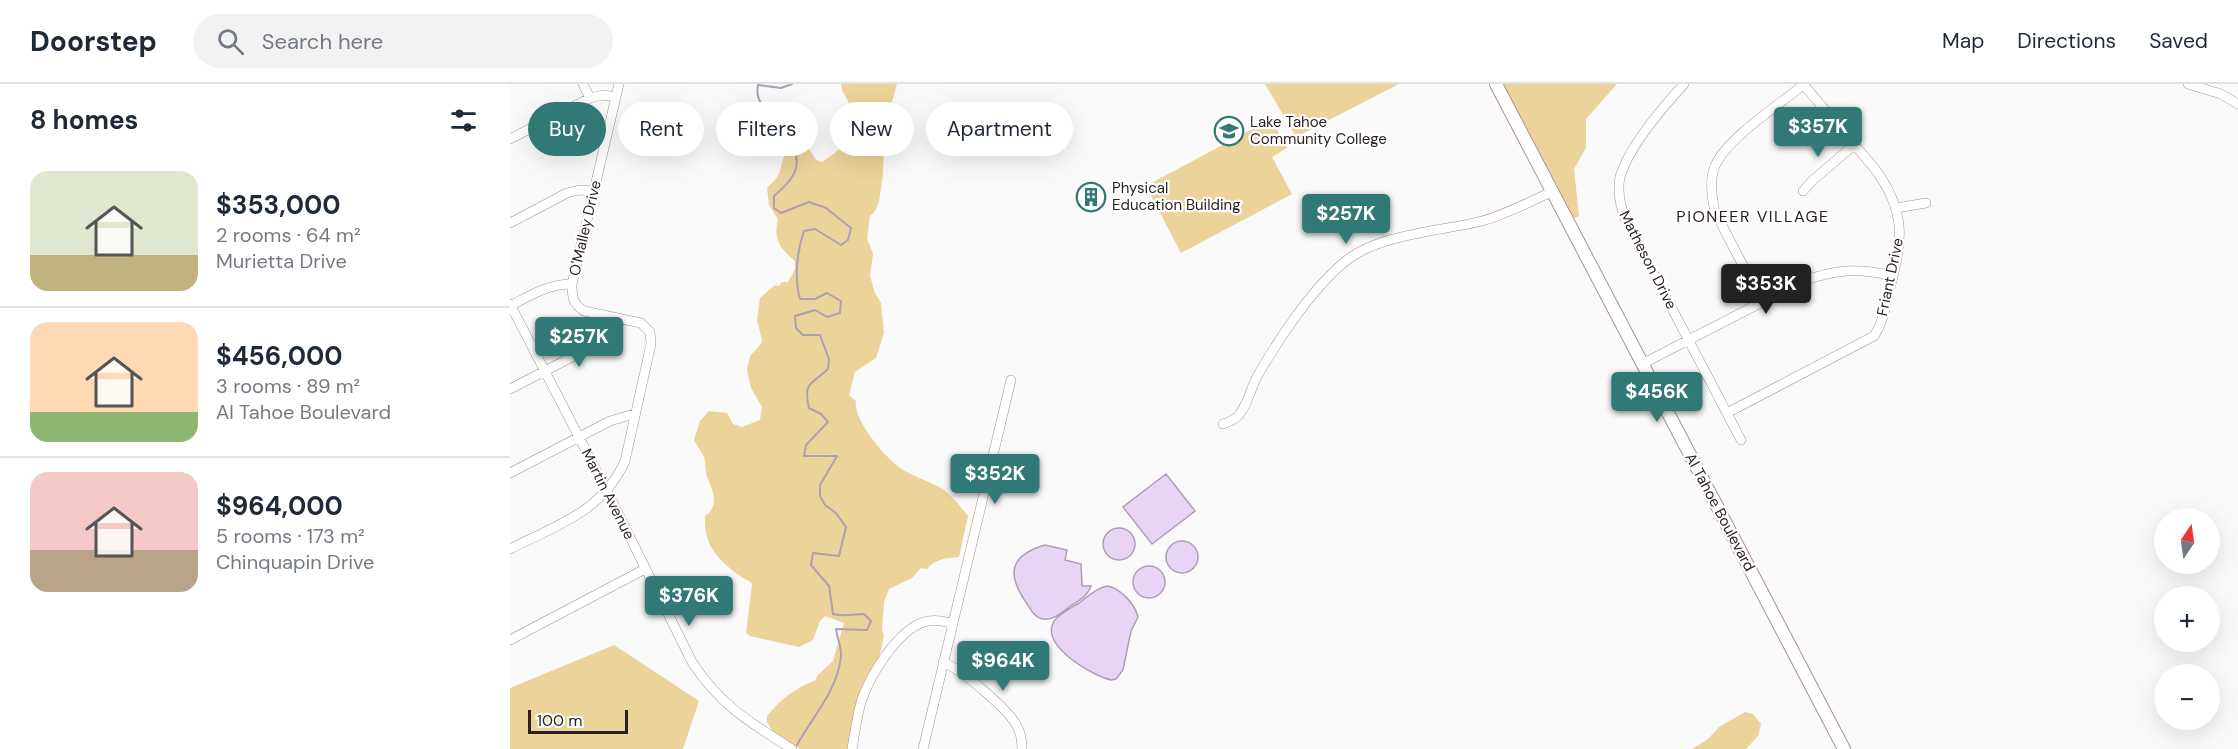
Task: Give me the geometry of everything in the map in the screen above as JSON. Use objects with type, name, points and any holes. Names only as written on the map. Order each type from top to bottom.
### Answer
[{"type":"main road","name":"Al Tahoe Boulevard","points":[[1496,84],[1844,749]]},
{"type":"street","points":[[583,84],[590,98]]},
{"type":"street","name":"O'Malley Drive","points":[[510,549],[584,511],[617,479],[625,461],[651,344],[650,332],[641,323],[584,311],[576,306],[572,296],[572,284],[619,84]]},
{"type":"street","name":"Matheson Drive","points":[[1684,84],[1632,153],[1620,178],[1620,205],[1624,219],[1741,440]]},
{"type":"street","points":[[2188,84],[2221,94],[2238,104]]},
{"type":"street","points":[[1762,302],[1715,212],[1712,182],[1715,167],[1734,140],[1803,85]]},
{"type":"street","name":"Friant Drive","points":[[1727,413],[1874,336],[1882,320],[1893,276],[1900,243],[1900,226],[1896,208],[1886,184],[1803,85]]},
{"type":"street","points":[[510,139],[590,98],[603,95],[616,97]]},
{"type":"street","points":[[1803,191],[1854,145]]},
{"type":"street","points":[[510,222],[567,193],[579,190],[594,191]]},
{"type":"street","points":[[1223,424],[1236,418],[1258,375],[1301,311],[1348,259],[1380,244],[1427,231],[1453,228],[1485,220],[1553,191]]},
{"type":"street","points":[[1896,208],[1926,203]]},
{"type":"street","points":[[1642,364],[1803,281],[1842,270],[1861,270],[1893,276]]},
{"type":"street","points":[[510,305],[545,288],[557,284],[572,284]]},
{"type":"street","name":"Martin Avenue","points":[[510,305],[607,491],[692,662],[709,686],[729,707],[791,749]]},
{"type":"street","points":[[510,389],[603,340],[614,331],[621,318]]},
{"type":"street","points":[[923,749],[951,623],[965,576],[1011,380]]},
{"type":"street","points":[[510,473],[610,421],[634,414]]},
{"type":"street","points":[[510,640],[645,569]]},
{"type":"street","points":[[852,749],[863,697],[873,676],[896,642],[908,630],[922,622],[951,623]]},
{"type":"street","points":[[944,662],[966,676],[1011,718],[1018,728],[1022,749]]},
{"type":"shaded area","points":[[841,84],[897,84],[892,102],[849,102]]},
{"type":"shaded area","points":[[1265,84],[1399,84],[1296,137]]},
{"type":"shaded area","points":[[1501,84],[1617,84],[1586,119],[1586,148],[1574,169],[1579,216],[1573,219]]},
{"type":"shaded area","points":[[1271,119],[1287,148],[1272,157],[1292,194],[1181,253],[1146,186]]},
{"type":"shaded area","points":[[784,156],[813,156],[816,160],[822,162],[830,156],[883,156],[879,202],[870,216],[867,238],[873,254],[870,276],[881,303],[884,333],[876,358],[855,372],[849,395],[856,401],[856,409],[860,418],[881,450],[905,471],[943,489],[968,516],[959,557],[937,561],[927,569],[921,568],[912,578],[889,589],[884,602],[882,629],[884,636],[877,667],[864,689],[856,749],[800,749],[773,732],[767,722],[767,716],[778,704],[801,687],[816,680],[817,676],[833,661],[844,623],[825,616],[820,621],[813,640],[799,647],[750,636],[746,633],[752,584],[725,564],[709,543],[705,516],[713,507],[714,497],[706,475],[704,457],[694,440],[700,421],[709,411],[727,413],[733,424],[742,427],[760,420],[762,407],[751,388],[747,370],[750,356],[762,340],[757,320],[760,298],[775,285],[779,286],[782,282],[788,282],[795,269],[795,261],[785,252],[777,238],[778,219],[769,205],[767,188],[778,175]]},
{"type":"shaded area","points":[[1166,474],[1195,511],[1152,544],[1123,507]]},
{"type":"shaded area","points":[[1119,528],[1130,533],[1135,544],[1130,555],[1119,560],[1108,555],[1103,544],[1108,533]]},
{"type":"shaded area","points":[[1182,541],[1193,546],[1198,557],[1193,568],[1182,573],[1171,568],[1166,557],[1171,546]]},
{"type":"shaded area","points":[[1045,545],[1067,550],[1065,560],[1081,564],[1082,586],[1091,586],[1081,599],[1058,615],[1043,619],[1032,611],[1016,584],[1014,575],[1018,561],[1024,555]]},
{"type":"shaded area","points":[[1149,566],[1160,571],[1165,582],[1160,593],[1149,598],[1138,593],[1133,582],[1138,571]]},
{"type":"shaded area","points":[[1107,586],[1126,597],[1138,617],[1131,631],[1123,670],[1116,679],[1111,680],[1093,673],[1071,659],[1062,651],[1052,632],[1053,623],[1061,614],[1095,591]]},
{"type":"shaded area","points":[[614,645],[699,701],[683,749],[510,749],[510,688]]},
{"type":"shaded area","points":[[1745,712],[1753,714],[1761,724],[1758,736],[1746,749],[1692,749],[1708,739],[1719,727]]},
{"type":"waterway","points":[[792,84],[781,88],[758,85],[758,98],[768,111],[783,123],[797,164],[793,176],[774,196],[774,208],[781,213],[809,202],[826,208],[851,228],[848,240],[841,245],[815,229],[804,231],[798,256],[797,282],[800,299],[815,299],[827,293],[841,301],[840,313],[827,317],[815,310],[795,316],[796,328],[803,335],[820,335],[829,359],[828,369],[810,385],[807,393],[809,408],[821,414],[828,422],[806,445],[804,456],[837,456],[820,485],[820,496],[825,505],[836,513],[846,527],[839,556],[813,553],[811,565],[829,586],[833,614],[864,614],[871,621],[867,630],[836,629],[841,654],[835,681],[797,745]]},
{"type":"place","name":"Lake Tahoe Community College","points":[[1229,131]]},
{"type":"place","name":"Physical Education Building","points":[[1091,197]]},
{"type":"district","name":"PIONEER VILLAGE","points":[[1753,216]]}]
